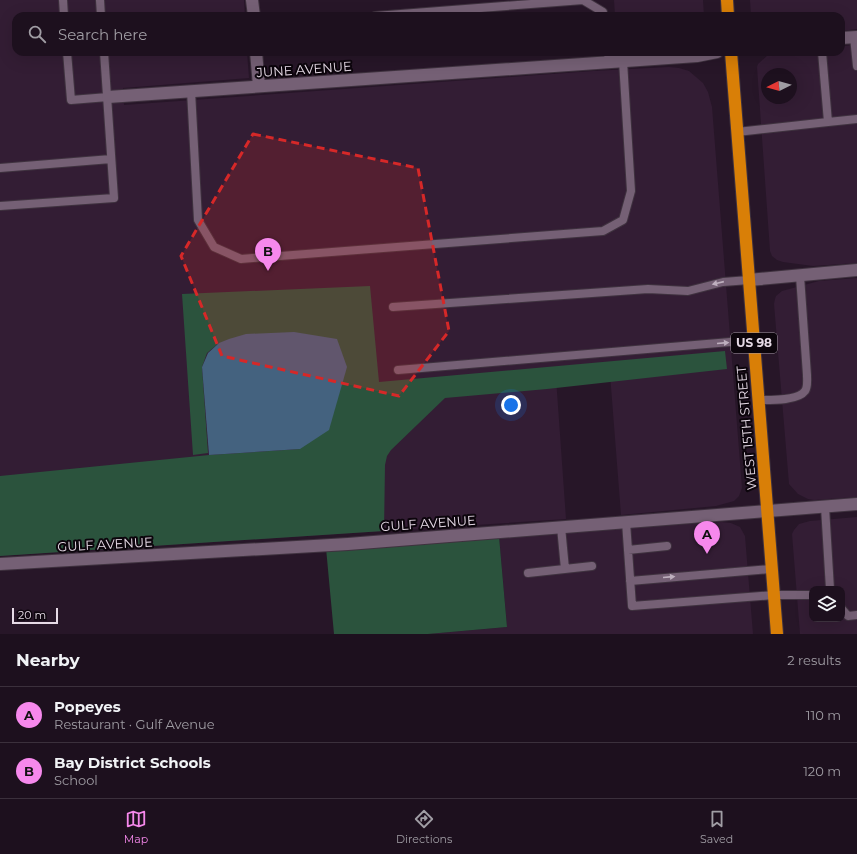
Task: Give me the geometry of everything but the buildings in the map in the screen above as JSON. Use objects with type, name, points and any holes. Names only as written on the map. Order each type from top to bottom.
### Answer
[{"type":"highway","points":[[727,0],[728,12]]},
{"type":"highway","name":"WEST 15TH STREET","points":[[731,56],[777,634]]},
{"type":"street","points":[[252,0],[254,12]]},
{"type":"street","points":[[845,38],[856,37]]},
{"type":"street","points":[[256,56],[259,86]]},
{"type":"street","name":"JUNE AVENUE","points":[[108,97],[609,57],[623,61],[697,56]]},
{"type":"street","points":[[749,280],[857,270]]},
{"type":"street","name":"GULF AVENUE","points":[[0,564],[348,544],[857,504]]},
{"type":"lane","points":[[63,0],[64,12]]},
{"type":"lane","points":[[100,0],[101,12]]},
{"type":"lane","points":[[427,12],[583,0],[603,12]]},
{"type":"lane","points":[[856,37],[857,66]]},
{"type":"lane","points":[[67,56],[71,100],[108,97]]},
{"type":"lane","points":[[0,206],[114,198],[104,56]]},
{"type":"lane","points":[[822,56],[828,122]]},
{"type":"lane","points":[[191,91],[198,220],[214,247],[241,259],[603,231],[623,220],[631,191],[623,61]]},
{"type":"lane","points":[[737,132],[857,120]]},
{"type":"lane","points":[[0,168],[111,159]]},
{"type":"lane","points":[[758,400],[784,399],[802,395],[806,390],[807,375],[800,276]]},
{"type":"lane","points":[[393,307],[648,289],[688,291],[723,282],[749,280]]},
{"type":"lane","points":[[398,370],[754,340]]},
{"type":"lane","points":[[825,507],[830,586]]},
{"type":"lane","points":[[626,522],[632,606],[774,596],[809,595]]},
{"type":"lane","points":[[561,527],[564,569]]},
{"type":"lane","points":[[628,550],[667,546]]},
{"type":"lane","points":[[528,573],[592,566]]},
{"type":"lane","points":[[630,581],[771,569]]},
{"type":"lane","points":[[845,612],[848,616],[857,615]]},
{"type":"highlighted area","points":[[253,134],[418,168],[449,331],[399,396],[222,356],[181,256]]},
{"type":"shaded area","points":[[0,0],[244,0],[245,12],[12,12],[12,56],[247,56],[249,78],[123,88],[124,105],[593,71],[669,67],[689,71],[703,83],[708,92],[712,107],[742,488],[739,496],[734,501],[716,506],[621,515],[610,374],[556,378],[566,519],[0,556]]},
{"type":"shaded area","points":[[614,0],[703,0],[704,12],[615,12]]},
{"type":"shaded area","points":[[750,0],[857,0],[857,29],[845,30],[845,12],[751,12]]},
{"type":"shaded area","points":[[857,45],[857,263],[813,266],[783,262],[772,256],[770,251],[758,64],[767,56],[845,56],[845,46]]},
{"type":"shaded area","points":[[857,278],[857,497],[814,500],[808,499],[798,494],[789,484],[774,304],[775,299],[776,296],[782,291],[819,281]]},
{"type":"shaded area","points":[[857,517],[857,634],[800,634],[792,534],[799,524],[810,521]]},
{"type":"shaded area","points":[[720,522],[731,523],[740,527],[745,536],[753,634],[428,634],[507,627],[499,536]]},
{"type":"green space","points":[[370,286],[379,382],[725,351],[727,369],[547,389],[445,398],[391,450],[387,456],[385,465],[384,531],[0,556],[0,476],[209,455],[300,449],[219,343],[207,353],[202,367],[208,453],[193,455],[182,294]]},
{"type":"green space","points":[[499,536],[507,627],[428,634],[334,634],[326,548]]},
{"type":"water","points":[[294,332],[337,339],[347,367],[329,430],[300,449],[209,455],[202,367],[208,353],[219,343],[246,334]]},
{"type":"place","name":"Bay District Schools","points":[[268,271]]},
{"type":"place","name":"Popeyes","points":[[707,554]]}]
